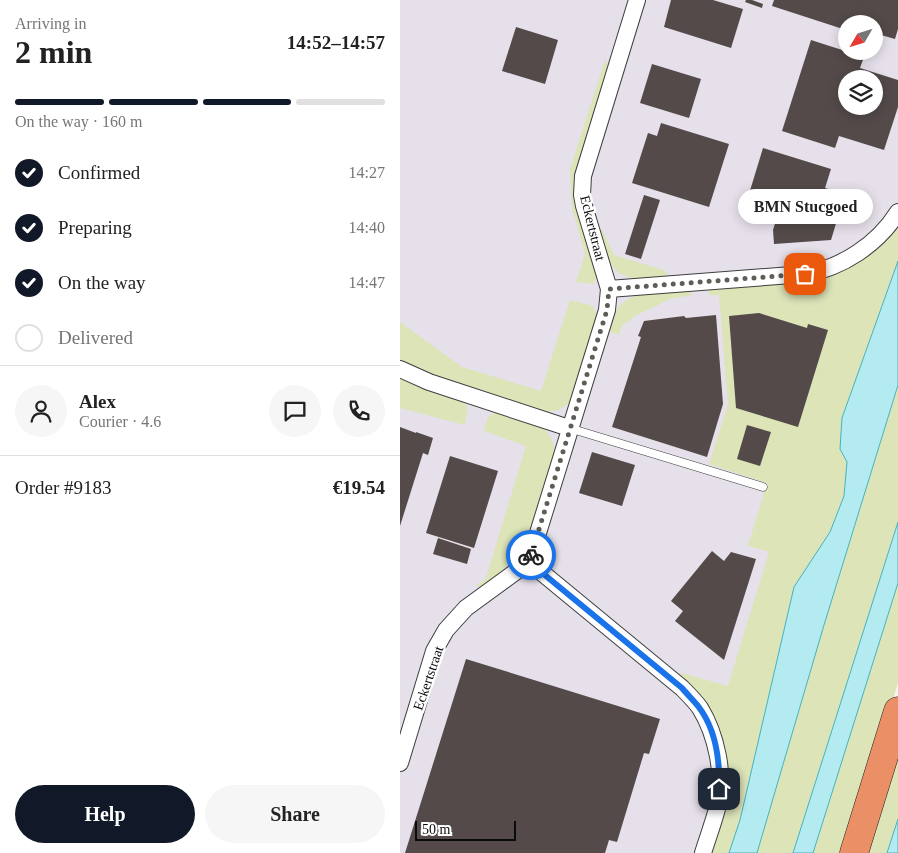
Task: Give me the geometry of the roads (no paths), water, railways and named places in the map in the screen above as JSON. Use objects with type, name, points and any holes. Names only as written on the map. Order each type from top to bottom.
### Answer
[{"type":"highway","points":[[854,853],[898,711]]},
{"type":"street","name":"Eckertstraat","points":[[400,763],[434,651],[446,630],[466,608],[529,562],[607,310],[609,289],[584,206],[582,195],[583,176],[637,0]]},
{"type":"street","points":[[609,289],[818,272],[832,267],[861,250],[881,234],[898,212]]},
{"type":"street","points":[[400,369],[429,382],[569,428]]},
{"type":"street","points":[[529,562],[682,688],[699,707],[710,728],[717,751],[720,776],[719,803],[703,853]]},
{"type":"lane","points":[[569,428],[763,487]]},
{"type":"water","points":[[898,261],[898,385],[824,625],[757,853],[729,853],[740,820],[794,587],[830,532],[844,496],[847,462],[840,449],[842,418]]},
{"type":"water","points":[[898,522],[898,583],[813,853],[793,853]]},
{"type":"water","points":[[898,819],[898,853],[887,853]]},
{"type":"place","name":"BMN Stucgoed","points":[[805,274]]}]
